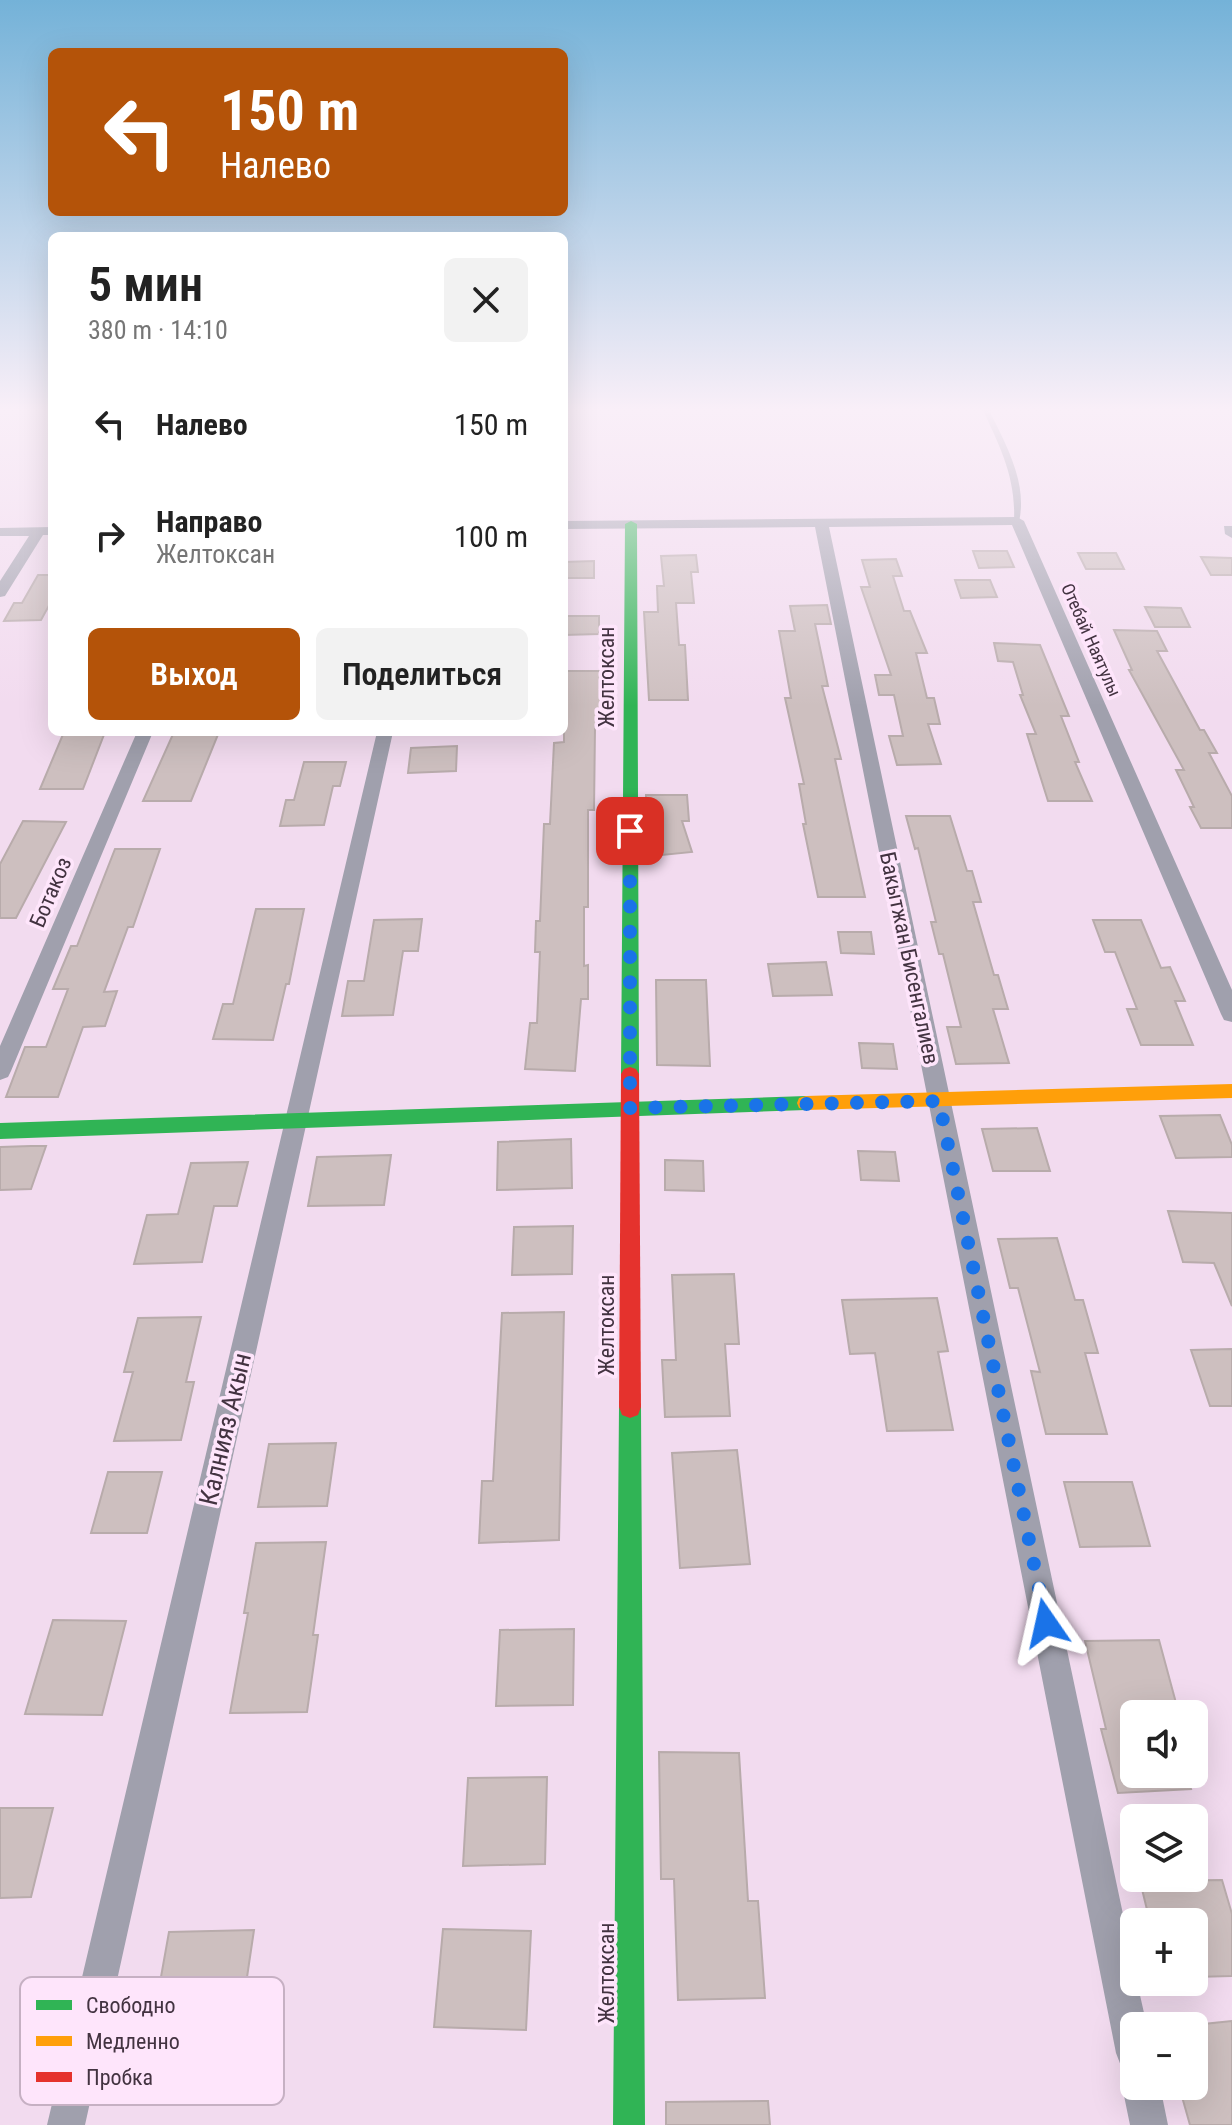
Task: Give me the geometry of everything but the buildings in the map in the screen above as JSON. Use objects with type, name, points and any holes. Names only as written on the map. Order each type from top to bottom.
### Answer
[{"type":"street","points":[[568,525],[1017,521]]},
{"type":"street","name":"Отебай Наятулы","points":[[1017,521],[1232,1014]]},
{"type":"street","name":"Бакытжан Бисенгалиев","points":[[821,522],[1126,2012]]},
{"type":"street","name":"Желтоксан","points":[[629,2125],[631,524]]},
{"type":"street","points":[[0,532],[46,531]]},
{"type":"street","points":[[0,593],[46,531]]},
{"type":"street","name":"Ботакоз","points":[[0,1071],[143,736]]},
{"type":"street","name":"Калнияз Акын","points":[[100,1977],[384,736]]},
{"type":"street","points":[[0,1131],[630,1108],[1232,1091]]},
{"type":"street","points":[[1144,2100],[1149,2125]]},
{"type":"street","name":"Калнияз Акын","points":[[66,2125],[71,2105]]},
{"type":"lane","points":[[1017,521],[1018,507]]},
{"type":"traffic: fast","points":[[630,1074],[631,524]]},
{"type":"traffic: fast","points":[[0,1131],[806,1103]]},
{"type":"traffic: fast","points":[[629,2125],[630,1407]]},
{"type":"traffic: slow","points":[[806,1103],[1232,1091]]},
{"type":"traffic: jam","points":[[630,1074],[630,1407]]},
{"type":"route","points":[[630,831],[630,1108],[939,1101],[1046,1623]]}]
